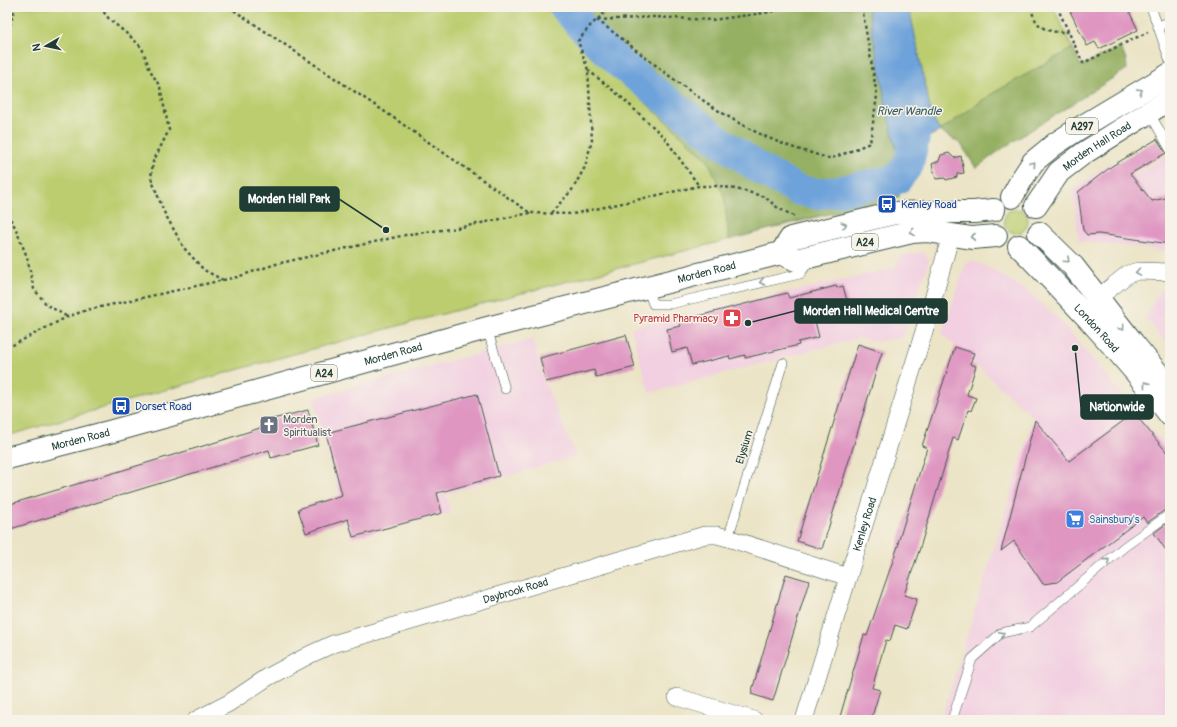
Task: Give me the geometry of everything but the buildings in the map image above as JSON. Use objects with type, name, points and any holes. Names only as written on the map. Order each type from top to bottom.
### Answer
[{"type":"highway","name":"A297","points":[[1012,197],[1022,178],[1033,162],[1055,144],[1170,74]]},
{"type":"highway","name":"Morden Hall Road","points":[[1036,206],[1059,172],[1084,153],[1170,99]]},
{"type":"highway","points":[[1012,197],[1028,199],[1040,212],[1041,219],[1038,233],[1028,243],[1019,246],[1006,244],[996,236],[992,228],[994,210],[1004,199],[1012,197]]},
{"type":"highway","name":"A24","points":[[781,254],[791,238],[895,213],[974,212],[994,210]]},
{"type":"highway","name":"Morden Road","points":[[7,458],[109,432],[487,328],[781,254],[796,260],[889,236],[912,232],[927,231],[972,238],[996,236]]},
{"type":"highway","name":"London Road","points":[[1038,233],[1073,266],[1170,388]]},
{"type":"highway","name":"London Road","points":[[1019,246],[1080,309],[1143,380],[1170,414]]},
{"type":"street","name":"Kenley Road","points":[[804,720],[927,322],[951,235]]},
{"type":"street","points":[[1098,297],[1128,274],[1143,270],[1170,272]]},
{"type":"street","name":"Daybrook Road","points":[[196,720],[229,703],[268,677],[333,644],[705,535],[717,535],[728,538],[848,577]]},
{"type":"street","points":[[677,697],[754,720]]},
{"type":"lane","points":[[1151,7],[1159,26],[1170,61]]},
{"type":"lane","points":[[1159,26],[1170,21]]},
{"type":"lane","points":[[1149,112],[1170,149]]},
{"type":"lane","points":[[646,288],[653,304],[670,304],[800,274],[812,256]]},
{"type":"lane","points":[[487,328],[505,389]]},
{"type":"lane","name":"Elysium","points":[[728,538],[782,363]]},
{"type":"lane","points":[[952,720],[972,659],[1001,633],[1030,627],[1124,547],[1170,514]]},
{"type":"path","points":[[7,37],[15,7]]},
{"type":"path","points":[[100,7],[109,19],[142,48],[150,70],[160,87],[169,130],[153,162],[151,178],[164,212],[184,248],[204,270],[223,280]]},
{"type":"path","points":[[230,7],[398,120],[530,213]]},
{"type":"path","points":[[551,213],[572,190],[585,167],[592,140],[588,70],[578,41],[590,26],[611,7]]},
{"type":"path","points":[[597,20],[654,17],[712,20],[770,12],[788,7]]},
{"type":"path","points":[[597,20],[643,54],[679,84],[733,119],[783,145],[830,158],[870,143],[877,96],[862,7]]},
{"type":"path","points":[[1031,7],[1033,16],[1042,27],[1055,33],[1069,32]]},
{"type":"path","points":[[1057,7],[1084,63],[1159,26]]},
{"type":"path","points":[[588,70],[620,96],[664,137],[699,186]]},
{"type":"path","points":[[7,348],[67,316],[87,310],[237,277],[276,264],[410,234],[456,228],[530,213],[573,214],[699,186],[720,186],[745,190],[765,197],[778,208],[802,220]]},
{"type":"path","points":[[7,214],[15,227],[27,257],[34,289],[47,305],[67,316]]},
{"type":"shaded area","points":[[1170,153],[1170,251],[1079,241],[1073,191],[1110,162],[1122,183]]},
{"type":"shaded area","points":[[923,252],[929,260],[903,338],[874,342],[859,338],[649,393],[631,328],[895,268],[901,255]]},
{"type":"shaded area","points":[[972,261],[992,269],[1026,290],[1058,318],[1170,451],[1170,720],[941,720],[1034,418],[942,334],[966,263]]},
{"type":"shaded area","points":[[1160,289],[1170,291],[1170,347],[1146,318]]},
{"type":"shaded area","points":[[533,339],[545,384],[576,456],[446,494],[451,513],[351,539],[313,398]]},
{"type":"green space","points":[[7,7],[868,7],[888,115],[900,164],[897,184],[899,197],[741,236],[367,334],[7,436]]},
{"type":"green space","points":[[571,7],[868,7],[888,115],[900,164],[897,184],[899,197],[802,220],[729,240],[724,196],[708,160],[600,61],[592,44],[592,31]]},
{"type":"green space","points":[[909,7],[1053,7],[1073,48],[990,95],[940,131],[932,118]]},
{"type":"green space","points":[[1120,47],[1126,59],[1127,69],[1003,148],[976,168],[961,144],[940,131],[990,95],[1073,48],[1081,66]]},
{"type":"green space","points":[[1016,209],[1021,210],[1027,216],[1027,226],[1021,232],[1016,233],[1011,232],[1005,226],[1004,221],[1005,216],[1011,210]]},
{"type":"water","name":"River Wandle","points":[[868,7],[909,7],[932,118],[940,131],[915,144],[908,165],[900,164],[888,115]]},
{"type":"waterway","points":[[564,7],[619,63],[721,142],[763,171],[798,190],[817,194],[845,190],[897,179],[908,165],[914,140],[914,123]]},
{"type":"place","name":"Kenley Road","points":[[887,204]]},
{"type":"place","name":"Morden Hall Park","points":[[386,230]]},
{"type":"place","name":"Pyramid Pharmacy","points":[[732,318]]},
{"type":"place","name":"Morden Hall Medical Centre","points":[[748,323]]},
{"type":"place","name":"Nationwide","points":[[1075,348]]},
{"type":"place","name":"Dorset Road","points":[[121,406]]},
{"type":"place","name":"Morden Spiritualist","points":[[269,425]]},
{"type":"place","name":"Sainsbury's","points":[[1075,519]]}]
